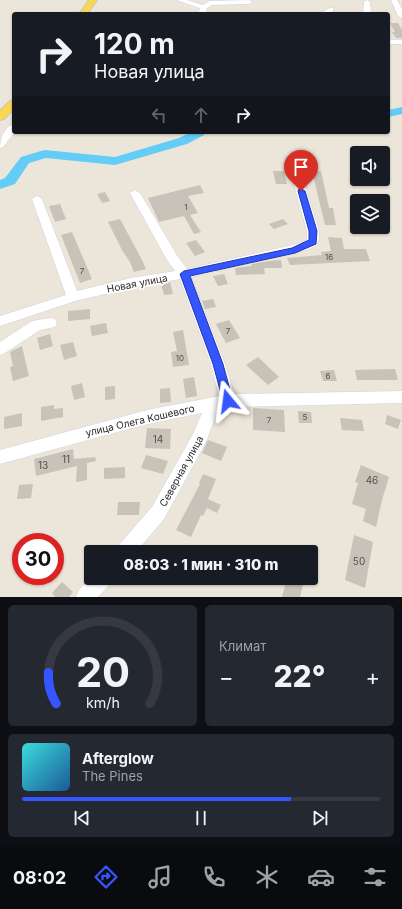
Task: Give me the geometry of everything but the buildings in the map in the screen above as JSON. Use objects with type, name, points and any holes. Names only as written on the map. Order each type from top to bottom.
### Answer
[{"type":"main road","points":[[84,12],[93,0]]},
{"type":"main road","points":[[92,12],[100,0]]},
{"type":"main road","points":[[0,106],[12,94]]},
{"type":"main road","points":[[0,117],[12,105]]},
{"type":"street","points":[[179,0],[206,6],[249,2]]},
{"type":"street","points":[[394,0],[402,16]]},
{"type":"street","points":[[367,2],[368,12]]},
{"type":"street","points":[[326,12],[330,10]]},
{"type":"street","points":[[390,42],[402,42]]},
{"type":"street","points":[[0,145],[12,130]]},
{"type":"street","name":"Новая улица","points":[[0,321],[73,297],[131,283],[184,274],[295,250],[313,242],[313,231],[294,164]]},
{"type":"street","points":[[135,193],[172,260],[184,274],[218,364],[228,401]]},
{"type":"street","points":[[37,199],[73,297]]},
{"type":"street","points":[[0,349],[37,326],[50,323]]},
{"type":"street","name":"улица Олега Кошевого","points":[[0,457],[147,417],[228,401],[402,397]]},
{"type":"street","name":"Северная улица","points":[[130,545],[158,513],[200,437],[209,414],[228,401]]},
{"type":"street","points":[[86,597],[96,585]]},
{"type":"waterway","points":[[390,113],[402,110]]},
{"type":"waterway","points":[[0,185],[10,181],[25,160],[45,154],[115,161],[183,141],[196,134]]},
{"type":"route","points":[[228,401],[218,364],[184,274],[295,250],[313,242],[313,231],[301,191]]}]
